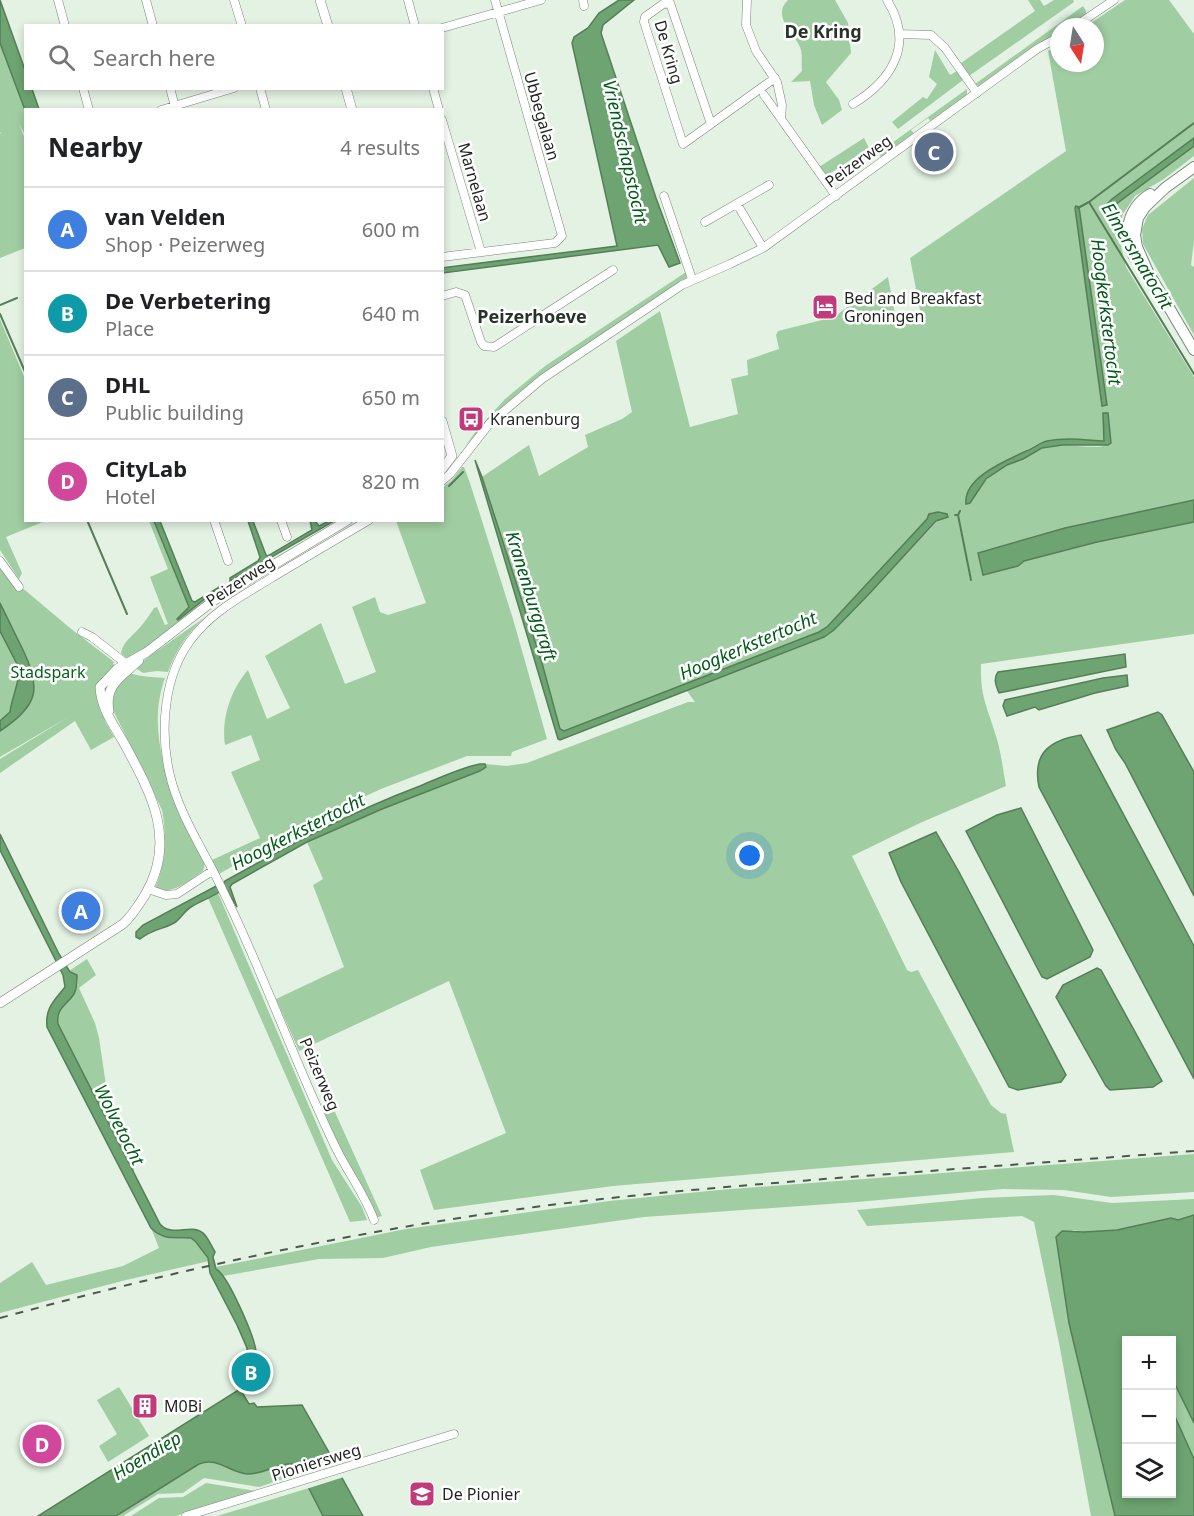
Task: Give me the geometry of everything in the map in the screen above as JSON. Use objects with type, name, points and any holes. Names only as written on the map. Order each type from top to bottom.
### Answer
[{"type":"main road","points":[[1194,167],[1165,188],[1145,207],[1137,224],[1135,235],[1137,247],[1148,272],[1194,350]]},
{"type":"street","points":[[58,0],[64,24]]},
{"type":"street","points":[[146,0],[152,24]]},
{"type":"street","points":[[234,0],[241,24]]},
{"type":"street","points":[[320,0],[327,24]]},
{"type":"street","points":[[408,0],[414,24]]},
{"type":"street","name":"Ubbegalaan","points":[[481,252],[555,243],[561,240],[562,233],[495,0]]},
{"type":"street","points":[[444,27],[541,0]]},
{"type":"street","points":[[747,0],[746,25],[751,39],[775,78],[782,105],[781,119]]},
{"type":"street","points":[[853,104],[879,86],[888,74],[898,50],[899,34],[895,17],[887,0]]},
{"type":"street","points":[[1087,18],[1114,0]]},
{"type":"street","name":"De Kring","points":[[711,124],[670,3],[663,3],[645,17],[644,22],[683,144],[711,124],[775,78]]},
{"type":"street","points":[[899,34],[931,35],[945,48],[977,93]]},
{"type":"street","name":"Peizerweg","points":[[444,479],[490,423],[534,386],[662,297],[692,279],[763,248],[1037,48],[1050,42]]},
{"type":"street","points":[[84,90],[88,108]]},
{"type":"street","points":[[171,90],[176,107],[228,90]]},
{"type":"street","points":[[261,90],[265,108]]},
{"type":"street","points":[[347,90],[351,108]]},
{"type":"street","points":[[434,90],[439,108]]},
{"type":"street","points":[[764,95],[836,196]]},
{"type":"street","name":"Marnelaan","points":[[444,127],[481,252]]},
{"type":"street","points":[[705,222],[769,184]]},
{"type":"street","points":[[664,196],[692,279]]},
{"type":"street","points":[[737,204],[763,248]]},
{"type":"street","points":[[444,257],[481,252]]},
{"type":"street","points":[[444,295],[456,292],[465,295],[481,342],[484,346],[494,347],[614,270]]},
{"type":"street","points":[[444,432],[448,453]]},
{"type":"street","points":[[215,522],[228,561]]},
{"type":"street","points":[[282,522],[287,537]]},
{"type":"street","name":"Peizerweg","points":[[0,1003],[123,924],[133,914],[155,873],[161,839],[157,815],[146,788],[102,705],[100,687],[111,674],[147,652],[224,594],[345,522]]},
{"type":"street","name":"Peizerweg","points":[[366,522],[213,615],[189,642],[179,658],[172,677],[165,711],[168,763],[177,794],[221,887],[334,1146],[368,1204],[374,1220]]},
{"type":"street","points":[[0,561],[19,587]]},
{"type":"street","points":[[82,632],[106,647],[128,665]]},
{"type":"street","points":[[148,889],[166,896],[177,894],[212,871]]},
{"type":"street","name":"Pioniersweg","points":[[186,1516],[454,1434]]},
{"type":"green space","points":[[788,0],[835,0],[848,23],[851,53],[826,82],[839,100],[842,110],[822,125],[814,105],[810,81],[791,82],[802,71],[802,56],[797,41],[783,18],[783,6]]},
{"type":"green space","points":[[1028,0],[1040,0],[1044,6],[1054,0],[1073,0],[1074,2],[969,76],[961,63],[1035,11]]},
{"type":"green space","points":[[1125,0],[1169,0],[1194,34],[1194,156],[1164,179],[1135,196],[1123,214],[1118,232],[1126,267],[1194,377],[1194,500],[1065,528],[979,553],[1018,566],[1024,561],[1097,542],[1194,522],[1194,634],[981,664],[983,693],[998,742],[1006,786],[920,823],[852,856],[907,970],[911,972],[918,970],[991,1105],[1006,1114],[1014,1152],[613,1186],[434,1210],[420,1170],[506,1133],[449,981],[299,1051],[276,999],[344,967],[313,885],[323,879],[307,842],[382,809],[480,772],[486,767],[485,764],[507,766],[527,763],[688,702],[695,702],[687,691],[824,637],[834,630],[945,513],[929,514],[928,519],[827,627],[819,632],[564,731],[560,729],[542,663],[482,477],[529,445],[539,476],[588,447],[585,435],[622,419],[632,412],[616,341],[660,311],[690,427],[738,414],[731,379],[748,375],[747,360],[779,349],[776,335],[778,331],[834,317],[888,277],[896,319],[921,315],[910,258],[1066,151],[1052,72],[1104,72],[1104,18],[1098,18]],"holes":[[[1079,207],[1107,404],[1102,406],[1075,208]],[[1103,414],[1108,445],[1091,447],[1061,445],[1044,448],[992,475],[970,503],[966,497],[983,474],[1040,443],[1079,439],[1103,441],[1105,439]]]},
{"type":"green space","points":[[1083,6],[1086,11],[1086,16],[1083,18],[1066,18]]},
{"type":"green space","points":[[1050,30],[1050,40],[980,87],[975,84]]},
{"type":"green space","points":[[0,43],[25,108],[24,133],[19,124],[24,136],[24,248],[0,258],[0,134],[2,132],[0,133]]},
{"type":"green space","points":[[935,50],[950,75],[957,71],[963,80],[898,129],[892,122],[923,97],[927,99],[937,84],[929,77]]},
{"type":"green space","points":[[967,89],[967,96],[931,122],[928,118],[911,130],[915,135],[882,158],[878,153]]},
{"type":"green space","points":[[864,138],[869,148],[826,176],[819,167]]},
{"type":"green space","points":[[1194,178],[1194,241],[1191,265],[1194,267],[1194,335],[1143,244],[1142,229],[1148,215]]},
{"type":"green space","points":[[686,272],[686,279],[518,393],[465,446],[505,399],[545,366]]},
{"type":"green space","points":[[0,319],[24,377],[24,522],[43,522],[6,537],[22,573],[19,579],[0,550]]},
{"type":"green space","points":[[464,467],[513,619],[547,739],[512,752],[511,756],[467,756],[381,789],[309,822],[219,874],[212,860],[260,838],[231,772],[260,760],[251,735],[225,745],[226,715],[237,686],[248,670],[267,719],[290,708],[265,656],[321,623],[345,684],[376,672],[352,607],[375,597],[380,612],[388,615],[426,603],[396,522],[444,522],[444,486]]},
{"type":"green space","points":[[149,522],[154,522],[189,607],[177,619],[221,587],[224,591],[134,656],[126,658],[121,653],[124,645],[154,608],[157,607],[165,625],[168,624],[150,577],[168,569]]},
{"type":"green space","name":"Stadspark","points":[[0,558],[7,575],[114,662],[113,664],[131,673],[165,678],[159,702],[158,726],[161,749],[175,796],[205,863],[203,871],[180,886],[168,890],[155,888],[164,849],[165,830],[162,810],[111,706],[105,721],[114,737],[91,750],[75,721],[0,773],[0,759],[70,716],[0,757]]},
{"type":"green space","points":[[204,618],[183,643],[168,672],[143,673],[134,667]]},
{"type":"green space","points":[[218,893],[332,1160],[362,1207],[367,1220],[350,1222],[208,898]]},
{"type":"green space","points":[[87,959],[96,975],[79,988],[95,1023],[109,1105],[134,1159],[134,1173],[58,1024],[59,1011],[77,985],[78,980],[69,971]]},
{"type":"green space","points":[[323,1103],[334,1110],[382,1216],[374,1218],[321,1107]]},
{"type":"green space","points":[[1194,1154],[1194,1192],[1111,1197],[1064,1190],[1003,1189],[644,1217],[431,1247],[383,1258],[319,1259],[223,1276],[216,1267],[406,1229],[609,1201],[719,1190]]},
{"type":"green space","points":[[1054,1195],[1112,1203],[1194,1199],[1194,1215],[1177,1220],[1171,1218],[1117,1230],[1084,1232],[1074,1230],[1056,1237],[1069,1323],[1115,1516],[1091,1516],[1034,1222],[1022,1216],[867,1226],[857,1210],[982,1198]]},
{"type":"green space","points":[[151,1228],[165,1237],[191,1238],[209,1261],[0,1313],[0,1283],[32,1262],[46,1285],[123,1266],[159,1248]]},
{"type":"green space","points":[[1176,1386],[1194,1423],[1194,1459],[1176,1419]]},
{"type":"green space","points":[[119,1387],[149,1436],[108,1462],[99,1446],[117,1434],[97,1400]]},
{"type":"green space","points":[[203,1462],[215,1463],[249,1474],[260,1473],[290,1463],[296,1466],[301,1473],[259,1487],[204,1478],[183,1493],[158,1494],[123,1516],[116,1516]]},
{"type":"green space","points":[[206,1483],[256,1491],[176,1516],[131,1516],[159,1498],[183,1497]]},
{"type":"green space","points":[[309,1488],[323,1516],[217,1516]]},
{"type":"water","points":[[0,0],[24,67],[24,90],[32,90],[39,108],[24,108],[0,43]]},
{"type":"water","name":"Vriendschapstocht","points":[[619,0],[634,0],[603,25],[601,33],[680,263],[669,267],[658,245],[444,273],[444,268],[449,267],[617,246],[572,43],[574,37],[588,28],[599,13]]},
{"type":"water","points":[[1194,138],[1194,146],[1116,204],[1109,208],[1106,205],[1112,199]]},
{"type":"water","points":[[1079,207],[1107,405],[1102,406],[1075,208]]},
{"type":"water","points":[[1103,413],[1108,413],[1111,443],[1108,445],[1062,445],[1042,448],[1007,465],[986,479],[970,503],[966,504],[967,494],[979,478],[998,465],[1041,443],[1061,439],[1104,441]]},
{"type":"water","points":[[475,460],[542,663],[560,729],[564,731],[819,632],[827,627],[927,519],[929,514],[938,512],[947,514],[948,517],[936,521],[869,594],[834,630],[824,637],[560,740]]},
{"type":"water","points":[[1194,500],[1194,522],[1097,542],[1024,561],[1018,566],[983,575],[978,553],[1065,528]]},
{"type":"water","points":[[154,522],[160,522],[192,601],[195,602],[221,586],[178,620],[189,607]]},
{"type":"water","points":[[248,522],[253,522],[268,556],[312,530],[310,522],[316,522],[319,526],[332,522],[230,581],[230,578],[258,561],[260,557]]},
{"type":"water","points":[[0,603],[29,664],[34,686],[29,705],[13,722],[0,731],[0,721],[10,712],[19,668],[0,631]]},
{"type":"water","points":[[1125,654],[1126,667],[999,693],[996,685],[998,672]]},
{"type":"water","points":[[1127,675],[1128,686],[1095,693],[1039,710],[1035,707],[1007,716],[1003,706],[1005,700],[1103,678]]},
{"type":"water","points":[[1158,712],[1162,715],[1194,772],[1194,896],[1107,730]]},
{"type":"water","points":[[1081,735],[1194,946],[1194,1079],[1039,787],[1038,765],[1046,750],[1060,740]]},
{"type":"water","points":[[485,764],[486,767],[307,842],[232,884],[230,887],[237,907],[223,884],[345,818],[394,796]]},
{"type":"water","points":[[1021,808],[1093,950],[1090,957],[1047,979],[1042,977],[966,831],[997,815]]},
{"type":"water","points":[[936,832],[1066,1075],[1061,1082],[1018,1090],[1009,1087],[901,882],[889,853]]},
{"type":"water","points":[[0,834],[59,954],[70,972],[77,975],[75,992],[60,1011],[58,1024],[160,1224],[171,1230],[195,1229],[205,1235],[209,1241],[215,1252],[213,1257],[216,1269],[227,1282],[251,1333],[257,1360],[256,1370],[247,1370],[247,1348],[210,1273],[208,1258],[191,1238],[165,1237],[151,1228],[47,1027],[49,1010],[65,987],[63,975],[0,850]]},
{"type":"water","points":[[218,885],[221,891],[191,907],[174,923],[140,939],[136,937],[136,932],[143,925]]},
{"type":"water","points":[[1097,968],[1101,970],[1162,1081],[1153,1087],[1110,1090],[1056,997],[1063,985]]},
{"type":"water","points":[[1194,1215],[1194,1423],[1176,1386],[1176,1336],[1122,1336],[1122,1498],[1176,1498],[1176,1419],[1194,1459],[1194,1516],[1115,1516],[1069,1323],[1056,1237],[1062,1231],[1117,1230],[1171,1218],[1178,1220]]},
{"type":"water","name":"Hoendiep","points":[[240,1389],[249,1404],[254,1403],[257,1407],[302,1405],[363,1516],[323,1516],[301,1473],[293,1464],[248,1474],[218,1463],[206,1462],[199,1464],[116,1516],[38,1516]]},
{"type":"pier","points":[[338,1461],[344,1477],[306,1489],[298,1474]]},
{"type":"waterway","name":"Elmersmatocht","points":[[1194,123],[1089,202],[1194,374]]},
{"type":"waterway","points":[[1078,208],[1089,202]]},
{"type":"waterway","points":[[0,305],[17,298]]},
{"type":"waterway","points":[[0,314],[24,369]]},
{"type":"waterway","name":"Kranenburggraft","points":[[449,486],[463,472]]},
{"type":"waterway","name":"Hoogkerkstertocht","points":[[955,515],[958,515],[960,511]]},
{"type":"waterway","points":[[958,515],[971,580]]},
{"type":"waterway","points":[[88,522],[127,614]]},
{"type":"railway","points":[[0,1318],[199,1268],[333,1240],[535,1207],[723,1187],[1194,1151]]},
{"type":"place","name":"DHL","points":[[934,152]]},
{"type":"place","name":"Bed and Breakfast Groningen","points":[[825,307]]},
{"type":"place","name":"Kranenburg","points":[[471,419]]},
{"type":"place","name":"van Velden","points":[[81,911]]},
{"type":"place","name":"De Verbetering","points":[[251,1372]]},
{"type":"place","name":"M0Bi","points":[[145,1406]]},
{"type":"place","name":"CityLab","points":[[42,1444]]},
{"type":"place","name":"De Pionier","points":[[422,1494]]},
{"type":"district","name":"De Kring","points":[[823,32]]},
{"type":"district","name":"Peizerhoeve","points":[[532,317]]},
{"type":"water label","name":"Wolvetocht","points":[[119,1125]]}]
